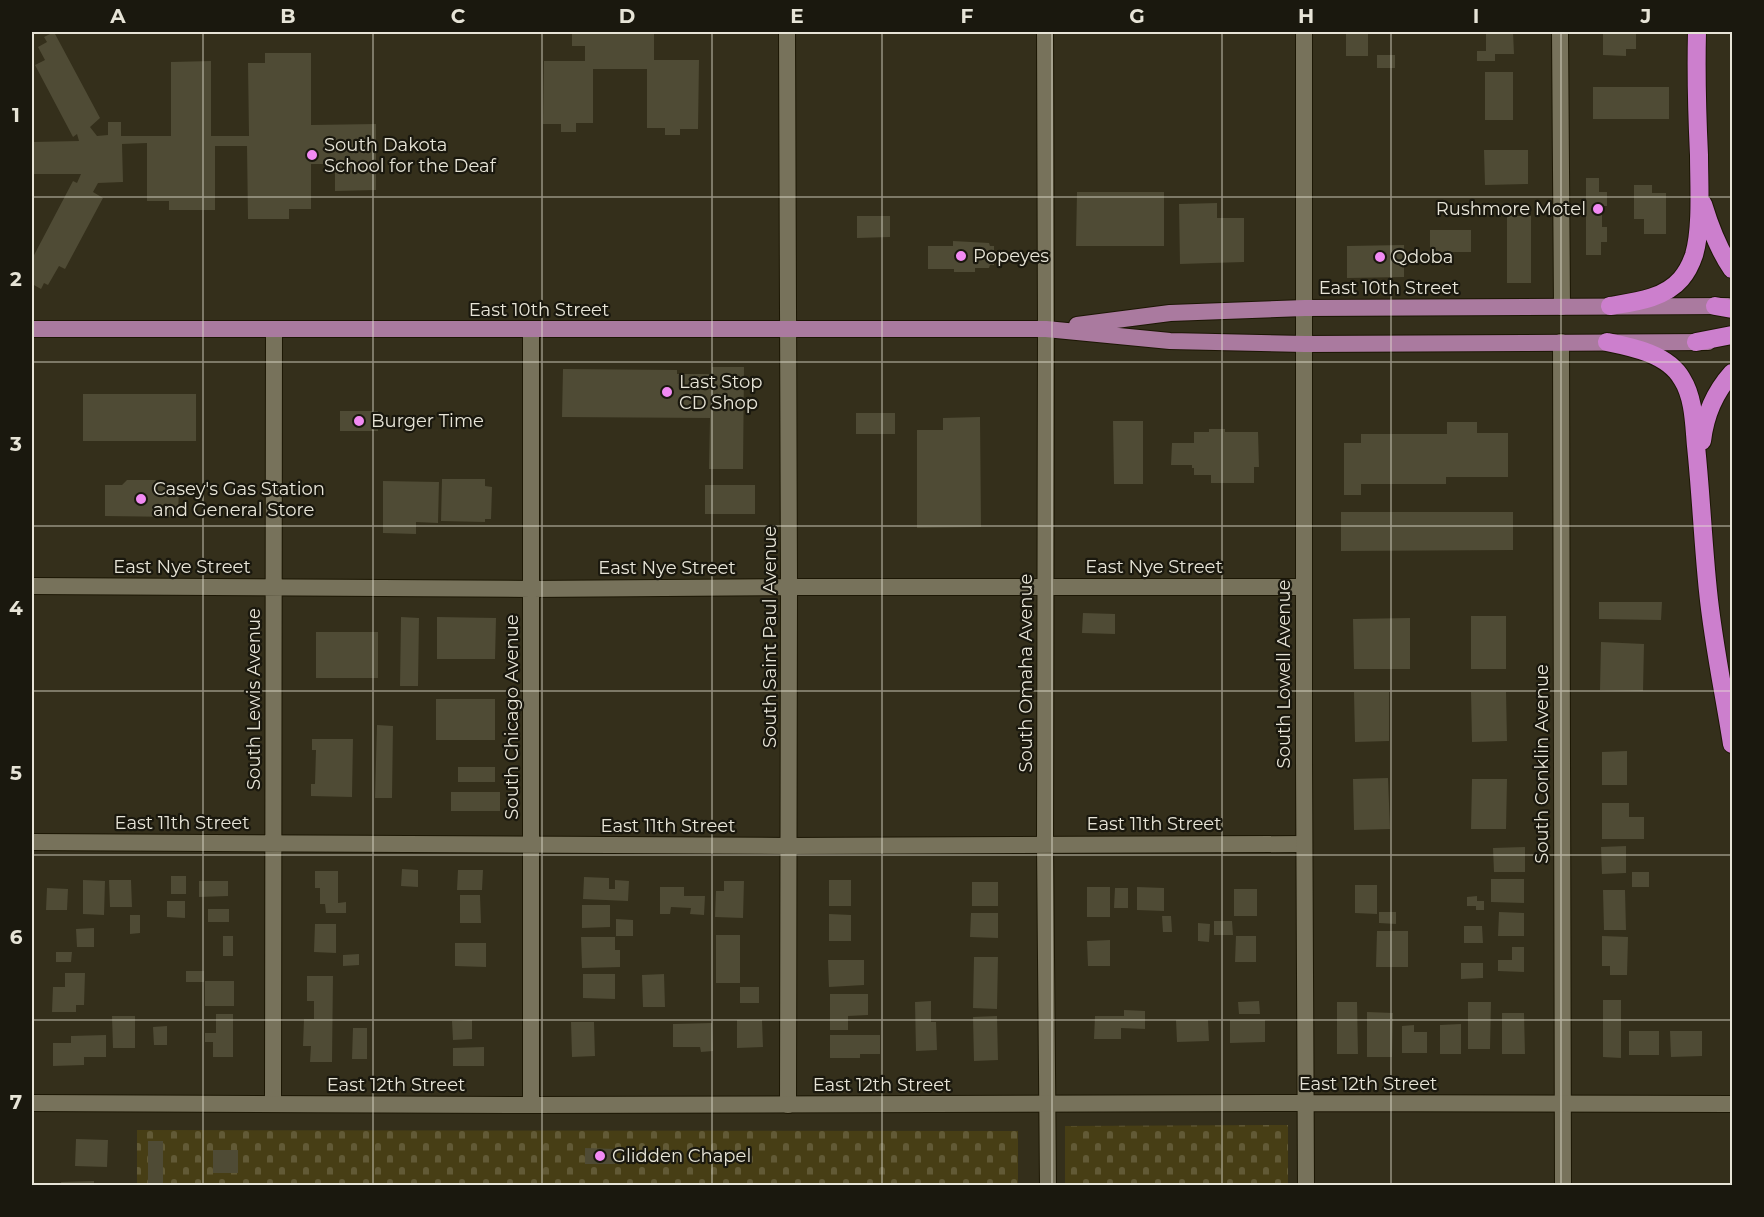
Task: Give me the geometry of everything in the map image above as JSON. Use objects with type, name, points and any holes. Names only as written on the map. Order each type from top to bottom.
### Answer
[{"type":"highway","points":[[1610,306],[1640,301],[1670,289],[1681,280],[1694,256],[1700,190],[1697,32]]},
{"type":"highway","points":[[1700,190],[1709,223],[1732,269]]},
{"type":"highway","points":[[1696,342],[1732,335]]},
{"type":"highway","points":[[1607,342],[1654,356],[1670,366],[1682,379],[1689,393],[1698,466],[1708,595],[1732,744]]},
{"type":"highway","points":[[1698,466],[1704,424],[1718,392],[1732,373]]},
{"type":"main road","name":"East 10th Street","points":[[1046,329],[1170,313],[1305,308],[1727,307]]},
{"type":"main road","name":"East 10th Street","points":[[32,329],[1046,329],[1170,341],[1305,344],[1732,342]]},
{"type":"street","name":"South Saint Paul Avenue","points":[[787,32],[788,1105]]},
{"type":"street","name":"South Omaha Avenue","points":[[1045,32],[1045,844],[1048,1185]]},
{"type":"street","name":"South Lowell Avenue","points":[[1304,32],[1306,1185]]},
{"type":"street","points":[[1560,32],[1562,307]]},
{"type":"street","name":"South Lewis Avenue","points":[[273,1104],[274,329]]},
{"type":"street","name":"South Chicago Avenue","points":[[531,330],[531,1105]]},
{"type":"street","name":"South Conklin Avenue","points":[[1561,342],[1563,1185]]},
{"type":"street","name":"East Nye Street","points":[[32,586],[531,589],[1304,587]]},
{"type":"street","name":"East 11th Street","points":[[32,842],[789,846],[1304,844]]},
{"type":"street","name":"East 12th Street","points":[[32,1103],[1731,1104]]},
{"type":"green space","points":[[1288,1125],[1288,1185],[1065,1185],[1065,1126]]},
{"type":"green space","points":[[137,1130],[1018,1131],[1018,1185],[137,1186]]},
{"type":"building","name":"South Dakota School for the Deaf","points":[[54,32],[100,118],[90,127],[97,136],[108,135],[108,122],[121,122],[121,136],[171,136],[171,62],[211,61],[211,136],[249,136],[248,63],[265,63],[265,53],[311,53],[311,125],[376,124],[376,190],[335,191],[335,164],[311,164],[311,209],[289,209],[289,219],[248,219],[247,146],[215,146],[215,210],[169,210],[169,201],[147,201],[147,143],[122,144],[123,182],[98,183],[93,192],[103,198],[65,269],[59,266],[48,285],[44,283],[41,289],[32,284],[32,259],[73,181],[77,183],[81,174],[32,174],[32,142],[79,141],[77,134],[73,137],[35,65],[45,60],[38,47],[47,42],[44,37]]},
{"type":"building","points":[[572,32],[654,32],[654,60],[699,60],[698,129],[680,129],[680,135],[665,135],[665,128],[647,128],[647,69],[593,69],[593,123],[576,123],[576,132],[561,132],[561,124],[543,124],[544,61],[585,61],[585,46],[572,46]]},
{"type":"building","points":[[1486,32],[1513,32],[1514,54],[1495,54],[1495,61],[1477,61],[1477,51],[1486,51]]},
{"type":"building","points":[[1603,32],[1636,32],[1636,49],[1626,49],[1626,56],[1603,55]]},
{"type":"building","points":[[1346,33],[1368,33],[1368,56],[1346,56]]},
{"type":"building","points":[[1377,55],[1395,55],[1395,68],[1377,68]]},
{"type":"building","points":[[1485,72],[1513,72],[1513,120],[1485,120]]},
{"type":"building","points":[[1593,87],[1669,87],[1669,119],[1593,119]]},
{"type":"building","points":[[1484,150],[1528,150],[1528,184],[1485,185]]},
{"type":"building","points":[[1586,178],[1599,178],[1599,192],[1607,192],[1607,206],[1602,206],[1602,227],[1607,227],[1607,242],[1601,242],[1601,255],[1586,255]]},
{"type":"building","points":[[1634,185],[1652,185],[1652,193],[1666,193],[1666,234],[1644,234],[1644,219],[1634,219]]},
{"type":"building","points":[[1077,192],[1164,192],[1164,246],[1076,246]]},
{"type":"building","points":[[1217,203],[1217,218],[1244,218],[1244,262],[1180,264],[1179,204]]},
{"type":"building","points":[[857,216],[890,216],[890,237],[857,238]]},
{"type":"building","points":[[1507,216],[1531,216],[1531,283],[1507,283]]},
{"type":"building","points":[[1430,230],[1471,230],[1471,252],[1430,252]]},
{"type":"building","name":"Popeyes","points":[[953,241],[989,243],[990,246],[994,246],[994,265],[990,265],[989,268],[975,268],[975,272],[928,269],[928,246],[953,246]]},
{"type":"building","points":[[1404,245],[1404,277],[1347,278],[1347,246]]},
{"type":"building","points":[[712,367],[744,367],[743,469],[709,469],[710,418],[562,417],[563,369],[677,370],[677,374],[712,374]]},
{"type":"building","points":[[83,394],[196,394],[196,441],[83,441]]},
{"type":"building","name":"Burger Time","points":[[340,411],[378,411],[378,431],[340,431]]},
{"type":"building","points":[[856,413],[895,413],[895,434],[856,434]]},
{"type":"building","points":[[980,417],[981,527],[917,528],[917,430],[943,430],[943,418]]},
{"type":"building","points":[[1113,421],[1143,421],[1143,484],[1114,484]]},
{"type":"building","points":[[1447,422],[1477,422],[1477,433],[1508,433],[1508,477],[1446,477],[1446,484],[1361,484],[1361,495],[1344,495],[1344,443],[1361,443],[1361,434],[1447,434]]},
{"type":"building","points":[[1209,429],[1225,429],[1225,432],[1258,432],[1259,467],[1254,467],[1254,483],[1211,483],[1211,475],[1194,475],[1192,465],[1171,465],[1172,443],[1194,443],[1194,432],[1209,432]]},
{"type":"building","points":[[442,479],[485,479],[485,486],[492,487],[491,519],[485,519],[485,522],[441,521]]},
{"type":"building","points":[[127,480],[155,480],[162,486],[179,487],[178,517],[105,516],[105,485],[122,485]]},
{"type":"building","points":[[383,481],[439,482],[438,523],[416,522],[416,534],[383,533]]},
{"type":"building","points":[[705,485],[755,485],[755,514],[705,514]]},
{"type":"building","points":[[1341,512],[1513,512],[1513,550],[1341,551]]},
{"type":"building","points":[[1599,602],[1662,602],[1661,620],[1599,619]]},
{"type":"building","points":[[1083,613],[1115,614],[1115,634],[1082,633]]},
{"type":"building","points":[[1471,616],[1506,616],[1506,669],[1471,669]]},
{"type":"building","points":[[401,617],[419,618],[418,686],[400,686]]},
{"type":"building","points":[[437,617],[496,618],[495,659],[437,659]]},
{"type":"building","points":[[1410,618],[1410,669],[1354,669],[1353,619]]},
{"type":"building","points":[[316,632],[378,632],[378,678],[316,678]]},
{"type":"building","points":[[1601,642],[1644,644],[1643,691],[1600,690]]},
{"type":"building","points":[[1354,692],[1389,692],[1389,741],[1355,742]]},
{"type":"building","points":[[1471,692],[1506,692],[1507,741],[1472,742]]},
{"type":"building","points":[[436,699],[495,699],[495,740],[436,740]]},
{"type":"building","points":[[377,725],[393,726],[392,798],[375,798]]},
{"type":"building","points":[[312,739],[353,739],[352,797],[311,796],[311,784],[315,784],[316,750],[312,750]]},
{"type":"building","points":[[1627,751],[1627,785],[1602,785],[1602,752]]},
{"type":"building","points":[[458,767],[495,767],[495,782],[458,782]]},
{"type":"building","points":[[1388,778],[1390,829],[1354,830],[1353,779]]},
{"type":"building","points":[[1472,779],[1507,779],[1506,829],[1471,829]]},
{"type":"building","points":[[451,792],[500,792],[500,811],[451,811]]},
{"type":"building","points":[[1602,803],[1629,803],[1629,817],[1644,817],[1644,839],[1602,839]]},
{"type":"building","points":[[1626,846],[1626,873],[1602,874],[1601,847]]},
{"type":"building","points":[[1525,847],[1525,872],[1494,872],[1493,848]]},
{"type":"building","points":[[402,869],[418,870],[418,887],[401,886]]},
{"type":"building","points":[[458,870],[483,870],[482,890],[457,890]]},
{"type":"building","points":[[315,871],[338,871],[338,903],[346,902],[346,913],[326,913],[325,904],[320,904],[320,888],[315,888]]},
{"type":"building","points":[[1632,872],[1649,872],[1649,887],[1632,887]]},
{"type":"building","points":[[171,876],[186,876],[186,894],[171,894]]},
{"type":"building","points":[[584,877],[609,878],[609,889],[615,889],[615,880],[629,881],[628,901],[583,899]]},
{"type":"building","points":[[1491,879],[1524,879],[1524,903],[1491,902]]},
{"type":"building","points":[[83,880],[105,881],[104,915],[83,914]]},
{"type":"building","points":[[109,880],[131,880],[132,907],[110,907]]},
{"type":"building","points":[[829,880],[851,880],[851,906],[829,906]]},
{"type":"building","points":[[199,881],[228,881],[228,896],[199,897]]},
{"type":"building","points":[[724,881],[744,881],[743,918],[715,917],[716,891],[724,891]]},
{"type":"building","points":[[972,882],[998,882],[998,906],[972,906]]},
{"type":"building","points":[[1355,885],[1377,885],[1377,914],[1355,913]]},
{"type":"building","points":[[660,887],[684,887],[684,896],[705,896],[704,915],[690,914],[691,908],[671,907],[670,914],[660,914]]},
{"type":"building","points":[[1087,887],[1110,887],[1110,917],[1087,917]]},
{"type":"building","points":[[1137,887],[1164,888],[1164,911],[1137,910]]},
{"type":"building","points":[[47,888],[68,889],[67,910],[46,910]]},
{"type":"building","points":[[1115,888],[1128,888],[1128,908],[1114,908]]},
{"type":"building","points":[[1234,889],[1257,889],[1257,916],[1234,916]]},
{"type":"building","points":[[1603,890],[1625,890],[1626,930],[1604,930]]},
{"type":"building","points":[[460,895],[480,895],[481,923],[460,923]]},
{"type":"building","points":[[1477,896],[1477,901],[1484,901],[1484,910],[1476,910],[1476,906],[1467,906],[1467,897]]},
{"type":"building","points":[[167,901],[185,901],[185,918],[167,917]]},
{"type":"building","points":[[582,905],[610,905],[610,927],[582,928]]},
{"type":"building","points":[[208,909],[229,909],[229,922],[208,922]]},
{"type":"building","points":[[1379,912],[1396,912],[1396,924],[1379,923]]},
{"type":"building","points":[[1499,912],[1524,913],[1524,936],[1498,936]]},
{"type":"building","points":[[971,913],[998,913],[998,938],[970,937]]},
{"type":"building","points":[[829,914],[851,915],[851,941],[829,941]]},
{"type":"building","points":[[130,915],[140,915],[140,933],[130,934]]},
{"type":"building","points":[[1162,916],[1171,916],[1172,932],[1163,932]]},
{"type":"building","points":[[616,919],[633,920],[633,936],[616,936]]},
{"type":"building","points":[[1214,921],[1232,921],[1233,935],[1214,935]]},
{"type":"building","points":[[1198,923],[1210,924],[1209,942],[1198,941]]},
{"type":"building","points":[[315,924],[336,924],[336,953],[314,952]]},
{"type":"building","points":[[1464,926],[1482,926],[1483,943],[1464,943]]},
{"type":"building","points":[[94,928],[94,947],[77,947],[76,929]]},
{"type":"building","points":[[1377,931],[1408,931],[1408,967],[1376,967]]},
{"type":"building","points":[[716,935],[740,935],[740,983],[716,983]]},
{"type":"building","points":[[223,936],[233,936],[233,956],[223,956]]},
{"type":"building","points":[[1236,936],[1256,936],[1256,962],[1235,962]]},
{"type":"building","points":[[1602,936],[1628,937],[1627,975],[1610,975],[1610,966],[1602,966]]},
{"type":"building","points":[[581,937],[615,937],[615,950],[620,950],[620,967],[582,968]]},
{"type":"building","points":[[1110,940],[1110,966],[1088,966],[1087,941]]},
{"type":"building","points":[[455,943],[486,943],[486,967],[455,966]]},
{"type":"building","points":[[1512,947],[1524,947],[1524,972],[1498,971],[1498,960],[1512,960]]},
{"type":"building","points":[[56,952],[72,952],[71,962],[56,962]]},
{"type":"building","points":[[359,954],[359,965],[343,966],[343,955]]},
{"type":"building","points":[[974,957],[998,957],[997,1009],[973,1008]]},
{"type":"building","points":[[828,960],[864,960],[864,985],[829,987]]},
{"type":"building","points":[[1461,963],[1483,963],[1483,978],[1461,979]]},
{"type":"building","points":[[186,971],[204,971],[204,982],[186,982]]},
{"type":"building","points":[[65,973],[85,973],[84,1005],[76,1005],[76,1012],[52,1012],[53,987],[65,987]]},
{"type":"building","points":[[583,974],[615,974],[615,999],[583,998]]},
{"type":"building","points":[[664,974],[665,1007],[643,1007],[642,975]]},
{"type":"building","points":[[307,976],[333,976],[332,1062],[310,1062],[311,1046],[303,1046],[304,1019],[314,1019],[314,1001],[307,1001]]},
{"type":"building","points":[[205,981],[234,981],[234,1006],[205,1006]]},
{"type":"building","points":[[740,987],[759,987],[759,1003],[740,1003]]},
{"type":"building","points":[[830,994],[868,994],[868,1015],[848,1016],[848,1030],[830,1030]]},
{"type":"building","points":[[1603,1000],[1621,1000],[1621,1058],[1603,1057]]},
{"type":"building","points":[[931,1001],[931,1022],[936,1022],[937,1050],[916,1051],[915,1002]]},
{"type":"building","points":[[1259,1001],[1260,1014],[1239,1014],[1238,1002]]},
{"type":"building","points":[[1337,1002],[1357,1002],[1358,1054],[1337,1054]]},
{"type":"building","points":[[1468,1002],[1491,1002],[1490,1049],[1468,1049]]},
{"type":"building","points":[[1124,1010],[1145,1011],[1145,1029],[1121,1028],[1121,1039],[1094,1039],[1095,1016],[1124,1016]]},
{"type":"building","points":[[1367,1012],[1393,1013],[1392,1057],[1367,1057]]},
{"type":"building","points":[[1502,1013],[1524,1013],[1525,1054],[1502,1054]]},
{"type":"building","points":[[216,1014],[233,1014],[233,1057],[213,1057],[213,1042],[205,1042],[205,1033],[216,1033]]},
{"type":"building","points":[[112,1016],[135,1016],[135,1048],[113,1048]]},
{"type":"building","points":[[997,1016],[998,1060],[974,1061],[973,1017]]},
{"type":"building","points":[[472,1020],[472,1039],[453,1040],[452,1021]]},
{"type":"building","points":[[737,1020],[762,1020],[763,1047],[737,1048]]},
{"type":"building","points":[[1176,1020],[1208,1020],[1209,1041],[1177,1042]]},
{"type":"building","points":[[1230,1020],[1265,1020],[1265,1042],[1230,1043]]},
{"type":"building","points":[[571,1022],[594,1022],[595,1056],[572,1057]]},
{"type":"building","points":[[712,1023],[713,1051],[701,1052],[700,1047],[673,1047],[673,1024]]},
{"type":"building","points":[[1461,1024],[1461,1054],[1440,1054],[1440,1025]]},
{"type":"building","points":[[1414,1025],[1414,1032],[1427,1032],[1427,1053],[1402,1053],[1402,1026]]},
{"type":"building","points":[[167,1026],[167,1045],[154,1045],[153,1027]]},
{"type":"building","points":[[353,1028],[367,1028],[367,1059],[352,1059]]},
{"type":"building","points":[[1629,1031],[1659,1031],[1659,1055],[1629,1055]]},
{"type":"building","points":[[1670,1031],[1702,1031],[1702,1056],[1671,1057]]},
{"type":"building","points":[[106,1035],[106,1057],[84,1057],[84,1065],[53,1066],[53,1043],[71,1043],[71,1036]]},
{"type":"building","points":[[830,1035],[880,1035],[880,1054],[860,1054],[860,1058],[830,1058]]},
{"type":"building","points":[[484,1047],[484,1066],[453,1066],[453,1048]]},
{"type":"building","points":[[76,1139],[108,1140],[107,1167],[75,1166]]},
{"type":"building","points":[[148,1141],[163,1141],[163,1186],[148,1186]]},
{"type":"building","name":"Glidden Chapel","points":[[585,1148],[615,1149],[615,1164],[585,1164]]},
{"type":"building","points":[[213,1150],[238,1150],[238,1173],[213,1173]]},
{"type":"building","points":[[94,1181],[94,1186],[62,1186],[61,1182]]},
{"type":"place","name":"South Dakota School for the Deaf","points":[[312,155]]},
{"type":"place","name":"Rushmore Motel","points":[[1598,209]]},
{"type":"place","name":"Popeyes","points":[[961,256]]},
{"type":"place","name":"Qdoba","points":[[1380,257]]},
{"type":"place","name":"Last Stop CD Shop","points":[[667,392]]},
{"type":"place","name":"Burger Time","points":[[359,421]]},
{"type":"place","name":"Casey's Gas Station and General Store","points":[[141,499]]},
{"type":"place","name":"Glidden Chapel","points":[[600,1156]]}]
